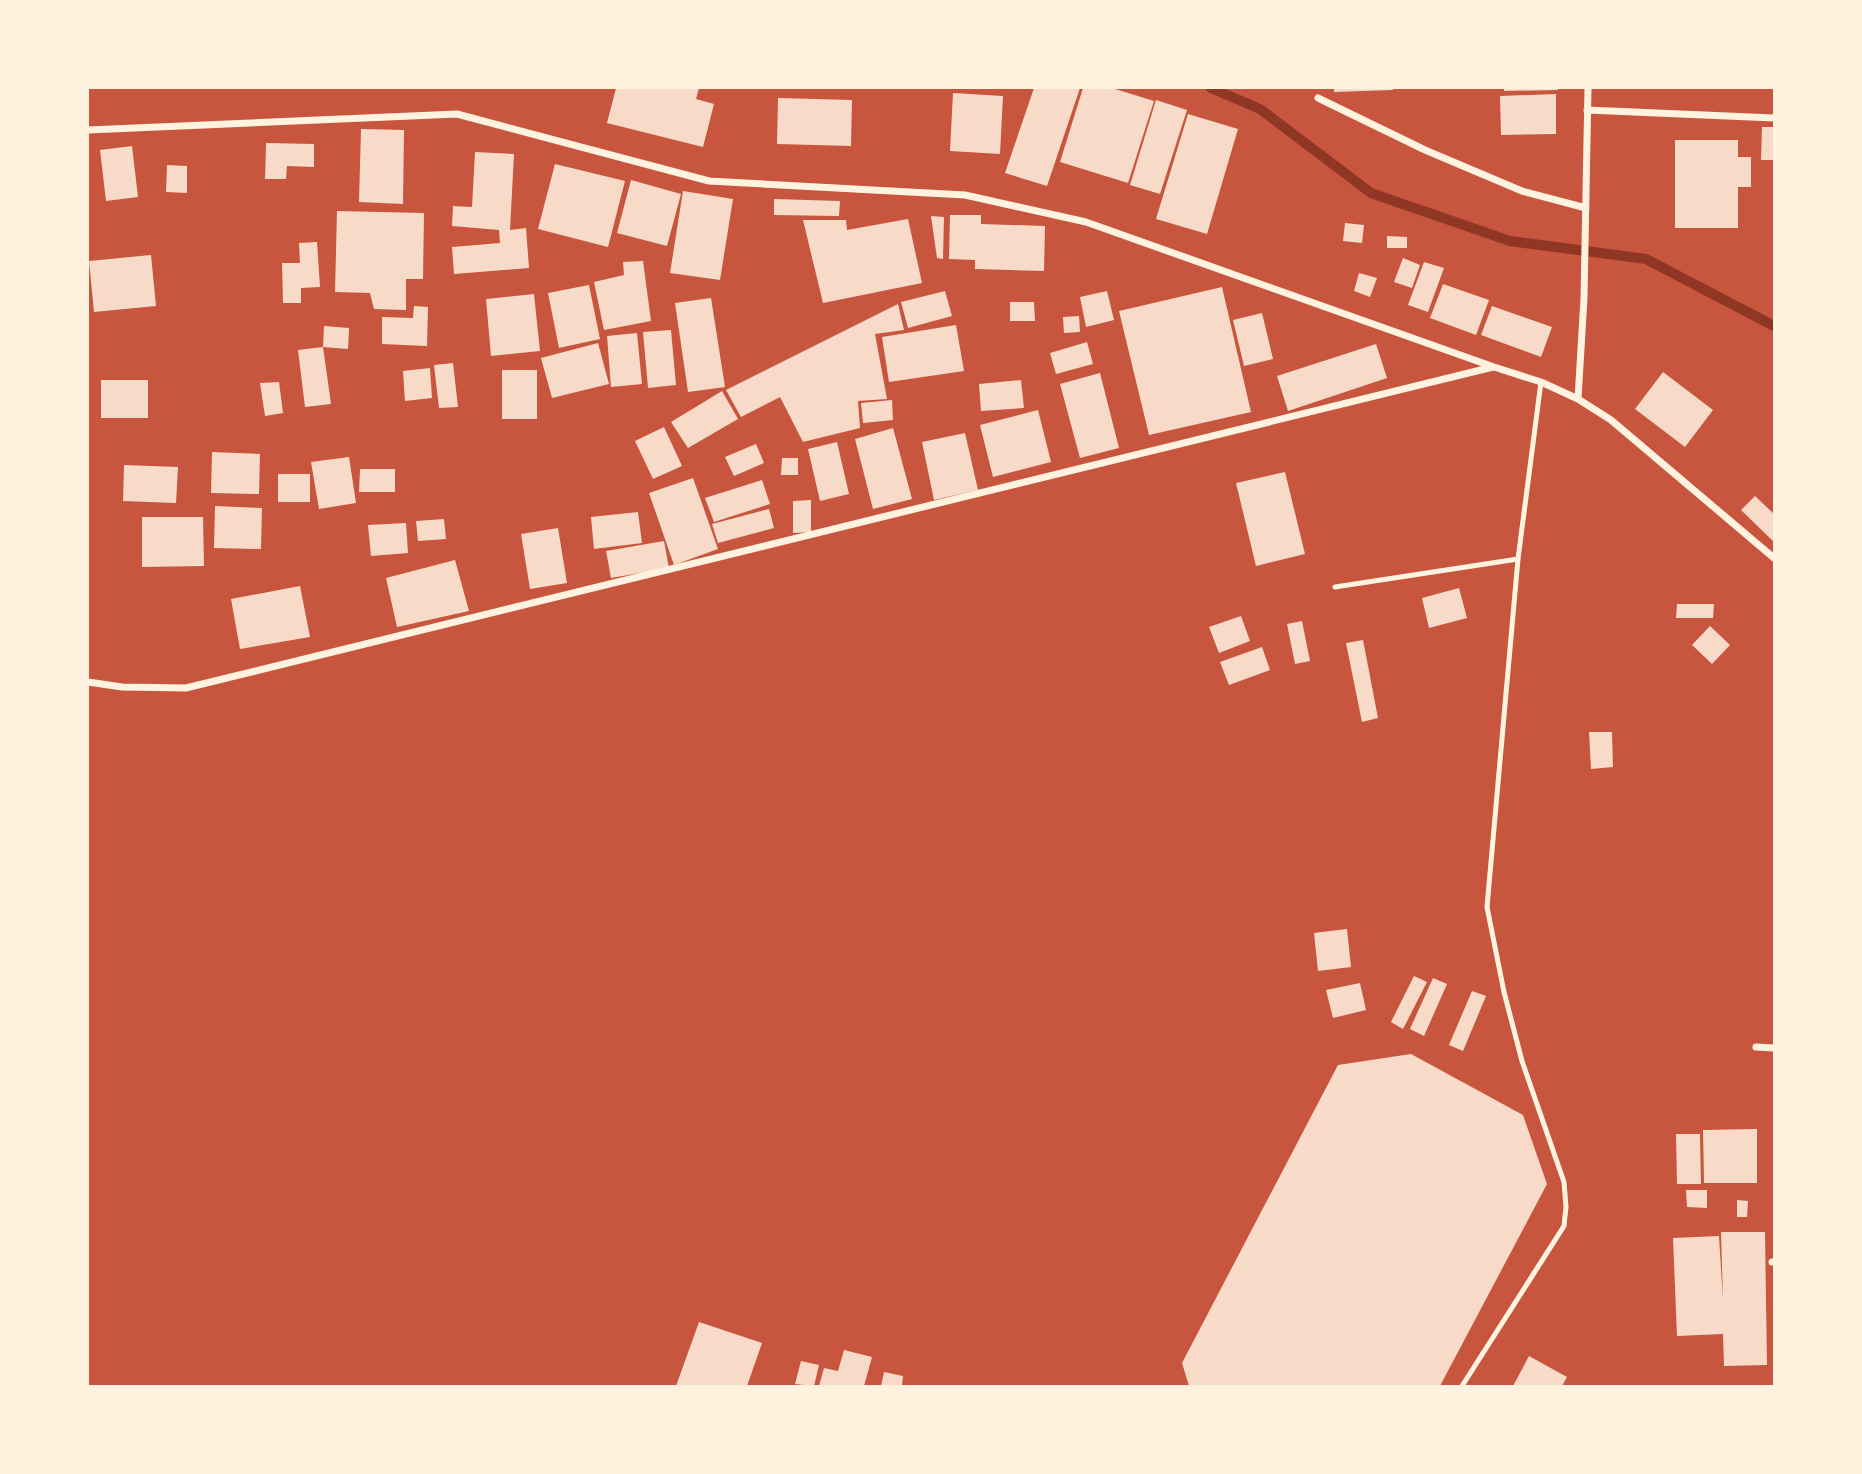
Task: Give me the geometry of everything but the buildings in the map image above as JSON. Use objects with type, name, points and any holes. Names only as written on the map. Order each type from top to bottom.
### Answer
[{"type":"street","points":[[1578,399],[1584,298],[1587,88]]},
{"type":"street","points":[[1318,98],[1425,150],[1522,191],[1586,208]]},
{"type":"street","points":[[1587,110],[1774,118]]},
{"type":"street","points":[[88,130],[457,114],[709,181],[965,195],[1086,222],[1541,382],[1578,399],[1611,420],[1774,558]]},
{"type":"street","points":[[88,682],[122,687],[186,688],[1494,367]]},
{"type":"street","points":[[1756,1047],[1774,1048]]},
{"type":"lane","points":[[1462,1387],[1564,1226],[1566,1207],[1564,1182],[1522,1061],[1487,907],[1518,559],[1541,382]]},
{"type":"lane","points":[[1335,587],[1518,559]]},
{"type":"waterway","points":[[1211,88],[1260,109],[1371,193],[1510,241],[1646,259],[1774,326]]}]
